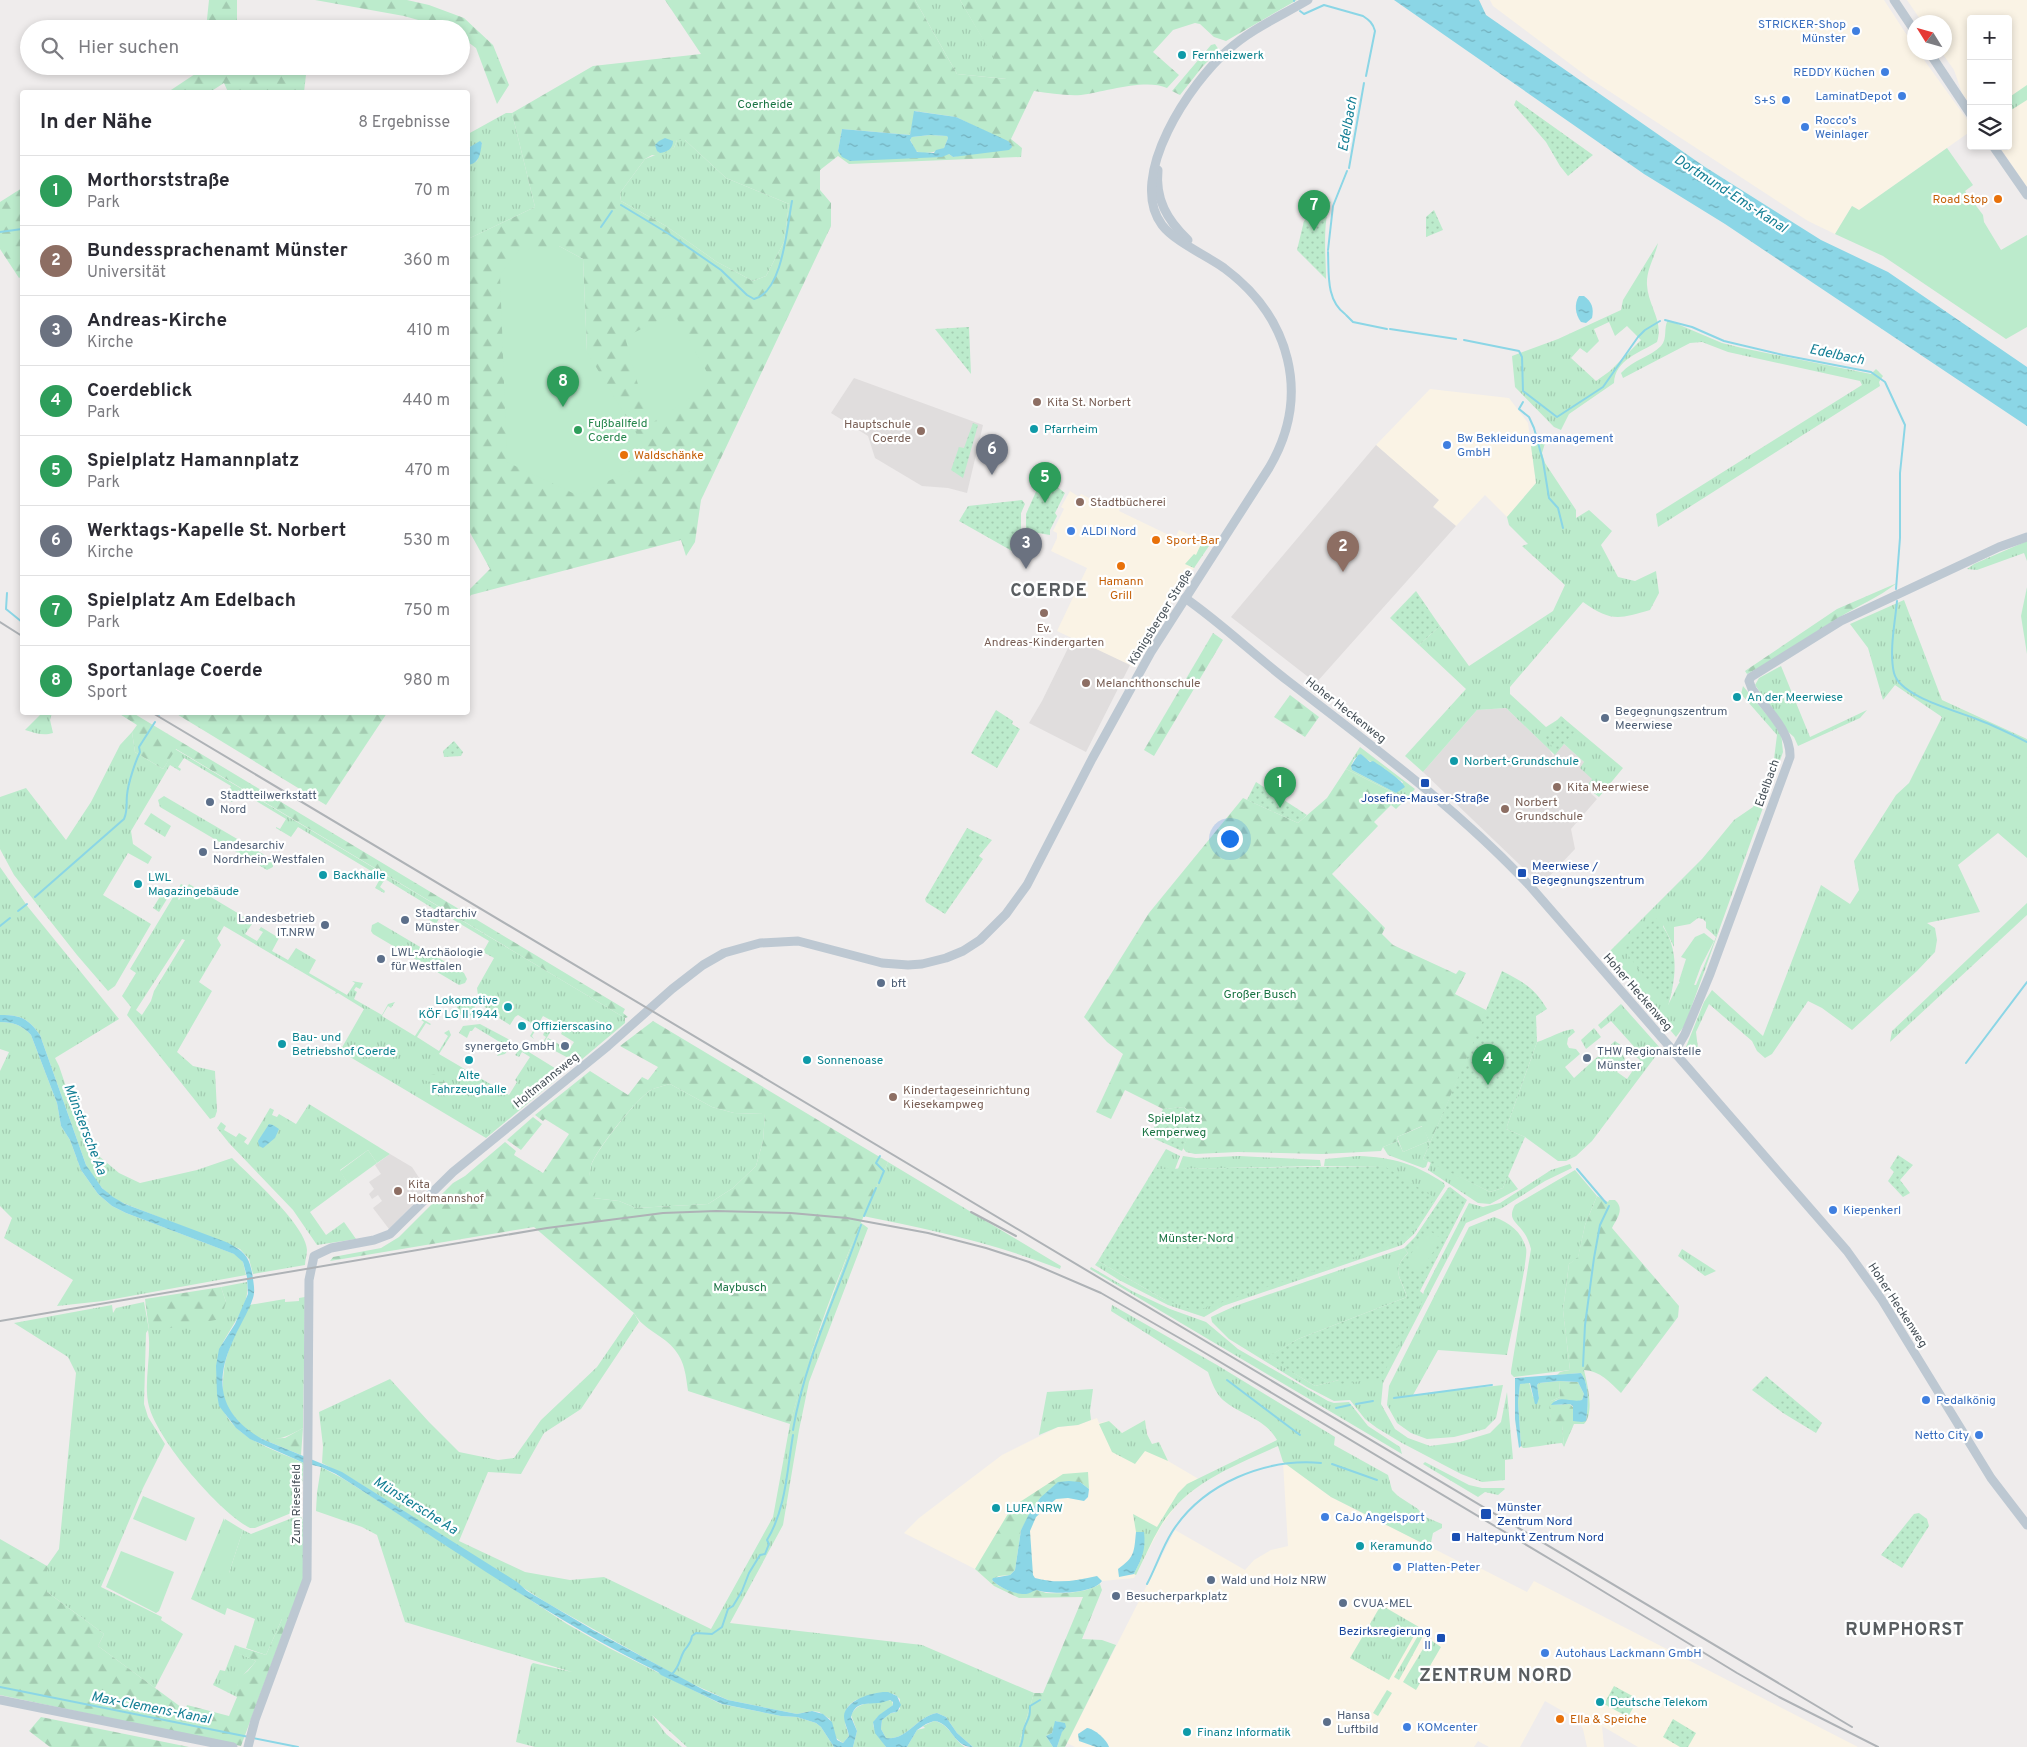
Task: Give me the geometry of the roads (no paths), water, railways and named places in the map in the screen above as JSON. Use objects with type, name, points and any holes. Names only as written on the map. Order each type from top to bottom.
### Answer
[{"type":"street","name":"Königsberger Straße","points":[[798,941],[882,963],[908,965],[952,956],[986,936],[1012,907],[1033,874],[1108,729],[1155,646],[1276,456],[1288,423],[1291,394],[1286,353],[1277,330],[1266,310],[1243,284],[1165,228],[1154,210],[1151,192],[1155,161],[1187,100],[1219,58],[1245,37],[1308,0]]},
{"type":"street","points":[[1894,0],[1907,20]]},
{"type":"street","points":[[1934,60],[1967,109]]},
{"type":"street","points":[[1995,150],[2027,195]]},
{"type":"street","name":"Edelbach","points":[[1674,1053],[1688,1026],[1710,974],[1790,757],[1785,734],[1752,689],[1749,681],[1751,677],[1841,621],[1998,547],[2027,537]]},
{"type":"street","name":"Hoher Heckenweg","points":[[1186,598],[1262,662],[1428,790],[1482,836],[1532,889],[1850,1255],[1882,1300],[1991,1478],[2027,1525]]},
{"type":"street","name":"Holtmannsweg","points":[[317,1253],[331,1248],[374,1240],[390,1234],[453,1172],[622,1034],[672,989],[709,962],[724,953],[753,944],[798,941]]},
{"type":"street","name":"Zum Rieselfeld","points":[[249,1741],[307,1579],[309,1280],[313,1259],[317,1253]]},
{"type":"street","points":[[0,1700],[233,1747]]},
{"type":"water","name":"Dortmund-Ems-Kanal","points":[[1394,0],[1479,0],[1486,15],[1705,167],[1821,240],[1888,272],[2027,367],[2027,426],[1725,224],[1644,174]]},
{"type":"water","points":[[914,111],[956,117],[1008,141],[1012,147],[1009,150],[953,157],[949,154],[942,157],[850,161],[842,157],[838,151],[842,129],[910,135]],"holes":[[[930,135],[947,136],[944,148],[936,150],[934,153],[917,152],[910,140],[912,137]]]},
{"type":"water","points":[[665,138],[673,141],[672,146],[667,151],[660,153],[655,145]]},
{"type":"water","points":[[480,141],[482,143],[479,157],[470,164],[470,147]]},
{"type":"water","points":[[1579,296],[1584,296],[1591,303],[1592,318],[1586,323],[1581,322],[1576,312],[1576,302]]},
{"type":"water","points":[[1361,754],[1370,762],[1373,761],[1391,773],[1405,787],[1396,793],[1352,770],[1351,766],[1358,755]]},
{"type":"water","points":[[0,1015],[13,1015],[28,1021],[40,1035],[86,1165],[102,1188],[125,1204],[226,1242],[243,1252],[246,1256],[252,1272],[254,1295],[226,1358],[223,1386],[230,1410],[248,1430],[262,1439],[342,1472],[517,1582],[527,1591],[593,1630],[704,1690],[728,1700],[797,1714],[812,1711],[823,1714],[832,1722],[837,1740],[843,1743],[849,1736],[844,1716],[849,1705],[868,1695],[888,1692],[897,1696],[901,1705],[897,1712],[891,1713],[882,1720],[881,1729],[886,1738],[900,1736],[930,1715],[937,1713],[946,1717],[957,1733],[973,1747],[961,1743],[945,1726],[934,1721],[917,1730],[907,1747],[886,1747],[875,1733],[873,1722],[893,1705],[893,1702],[890,1700],[861,1705],[855,1709],[851,1717],[857,1731],[853,1747],[834,1747],[821,1727],[816,1723],[797,1717],[781,1716],[722,1704],[661,1675],[575,1627],[495,1578],[336,1474],[321,1467],[304,1463],[250,1439],[236,1428],[219,1406],[217,1394],[216,1366],[219,1349],[235,1324],[248,1294],[247,1277],[243,1262],[234,1254],[126,1213],[112,1206],[98,1194],[81,1170],[70,1140],[61,1126],[57,1103],[31,1035],[17,1025],[0,1022]]},
{"type":"water","points":[[269,1124],[279,1129],[275,1138],[263,1148],[259,1146],[258,1141]]},
{"type":"water","points":[[1581,1373],[1586,1384],[1588,1396],[1586,1421],[1582,1422],[1573,1421],[1573,1406],[1570,1404],[1551,1405],[1562,1399],[1582,1400],[1584,1394],[1578,1382],[1539,1383],[1537,1385],[1539,1398],[1537,1404],[1535,1404],[1530,1383],[1520,1384],[1518,1402],[1521,1446],[1519,1448],[1515,1419],[1515,1378]]},
{"type":"water","points":[[1058,1482],[1080,1482],[1089,1489],[1088,1497],[1084,1501],[1068,1498],[1056,1499],[1036,1517],[1030,1531],[1033,1575],[1035,1578],[1043,1580],[1059,1581],[1097,1576],[1102,1581],[1090,1589],[1061,1593],[1037,1590],[1022,1594],[1012,1592],[998,1585],[992,1580],[993,1578],[1010,1575],[1015,1570],[1021,1530],[1040,1498]]},
{"type":"water","points":[[1136,1532],[1144,1532],[1144,1549],[1141,1558],[1134,1574],[1119,1577],[1118,1569],[1133,1554]]},
{"type":"water","points":[[1055,1721],[1065,1723],[1066,1727],[1062,1732],[1057,1747],[1053,1747],[1046,1736],[1052,1733]]},
{"type":"water","points":[[1087,1728],[1094,1730],[1100,1735],[1109,1747],[1096,1747],[1079,1741],[1078,1734]]},
{"type":"waterway","name":"Edelbach","points":[[1300,11],[1304,14],[1324,5],[1363,16],[1369,20],[1375,31],[1366,76]]},
{"type":"waterway","name":"Edelbach","points":[[1349,168],[1364,83]]},
{"type":"waterway","name":"Edelbach","points":[[1328,250],[1333,206],[1347,171]]},
{"type":"waterway","points":[[621,205],[669,234],[721,270],[747,295],[754,299],[764,294],[777,272],[782,257],[792,201]]},
{"type":"waterway","points":[[601,227],[612,211]]},
{"type":"waterway","points":[[0,232],[20,229]]},
{"type":"waterway","name":"Edelbach","points":[[1328,252],[1329,278],[1334,302],[1345,314]]},
{"type":"waterway","name":"Edelbach","points":[[1346,315],[1353,322],[1387,329]]},
{"type":"waterway","name":"Edelbach","points":[[1665,320],[1692,327],[1724,341],[1783,355],[1871,372],[1885,382],[1905,425],[1900,473],[1900,538],[1896,589]]},
{"type":"waterway","name":"Edelbach","points":[[1464,340],[1519,351],[1522,357],[1523,391],[1557,417],[1603,387],[1638,337],[1645,330],[1660,321]]},
{"type":"waterway","name":"Edelbach","points":[[1390,329],[1456,339]]},
{"type":"waterway","points":[[1523,402],[1519,409],[1529,417],[1534,428],[1543,461],[1549,498],[1558,508],[1563,528]]},
{"type":"waterway","points":[[7,593],[6,609],[20,620]]},
{"type":"waterway","name":"Edelbach","points":[[1897,601],[1892,656],[1894,673],[1899,682],[1918,696],[1985,722],[2027,742]]},
{"type":"waterway","points":[[35,897],[124,819],[129,785],[140,752],[139,747],[155,722]]},
{"type":"waterway","points":[[18,911],[27,904]]},
{"type":"waterway","points":[[0,926],[10,918]]},
{"type":"waterway","points":[[1966,1063],[2027,982]]},
{"type":"waterway","points":[[879,1183],[884,1171],[876,1163],[880,1156]]},
{"type":"waterway","points":[[1577,1169],[1606,1203]]},
{"type":"waterway","points":[[864,1216],[876,1188]]},
{"type":"waterway","points":[[1583,1366],[1585,1325],[1594,1258],[1600,1225],[1609,1206]]},
{"type":"waterway","points":[[793,1430],[805,1377],[861,1225]]},
{"type":"waterway","points":[[1227,1380],[1300,1435]]},
{"type":"waterway","points":[[1394,1398],[1492,1385]]},
{"type":"waterway","points":[[1356,1404],[1373,1401]]},
{"type":"waterway","points":[[1336,1408],[1350,1405]]},
{"type":"waterway","points":[[672,1674],[678,1666],[692,1636],[696,1633],[712,1634],[722,1627],[728,1609],[733,1606],[742,1591],[749,1573],[760,1555],[765,1554],[769,1544],[767,1540],[782,1502],[793,1435]]},
{"type":"waterway","points":[[1147,1584],[1172,1532],[1185,1515],[1218,1487],[1237,1477],[1279,1465],[1321,1463]]},
{"type":"waterway","points":[[1332,1464],[1377,1480]]},
{"type":"waterway","name":"Max-Clemens-Kanal","points":[[0,1687],[249,1737]]},
{"type":"waterway","points":[[1020,1747],[1029,1717],[1030,1706],[1040,1700]]},
{"type":"waterway","name":"Max-Clemens-Kanal","points":[[253,1738],[298,1747]]},
{"type":"railway","points":[[0,622],[20,635]]},
{"type":"railway","points":[[156,715],[1852,1727]]},
{"type":"railway","points":[[0,1321],[547,1228],[663,1213],[716,1211],[791,1213],[847,1218],[928,1233],[986,1248],[1029,1262],[1101,1293],[1565,1568],[1737,1673],[1779,1697],[1878,1747]]},
{"type":"railway","points":[[971,1212],[1016,1236]]},
{"type":"place","name":"STRICKER-Shop Münster","points":[[1856,31]]},
{"type":"place","name":"Fernheizwerk","points":[[1182,55]]},
{"type":"place","name":"REDDY Küchen","points":[[1885,72]]},
{"type":"place","name":"LaminatDepot","points":[[1902,96]]},
{"type":"place","name":"S+S","points":[[1786,100]]},
{"type":"place","name":"Rocco's Weinlager","points":[[1805,127]]},
{"type":"place","name":"Road Stop","points":[[1998,199]]},
{"type":"place","name":"Spielplatz Am Edelbach","points":[[1314,231]]},
{"type":"place","name":"Kita St. Norbert","points":[[1037,402]]},
{"type":"place","name":"Sportanlage Coerde","points":[[563,407]]},
{"type":"place","name":"Pfarrheim","points":[[1034,429]]},
{"type":"place","name":"Fußballfeld Coerde","points":[[578,430]]},
{"type":"place","name":"Hauptschule Coerde","points":[[921,431]]},
{"type":"place","name":"Bw Bekleidungsmanagement GmbH","points":[[1447,445]]},
{"type":"place","name":"Waldschänke","points":[[624,455]]},
{"type":"place","name":"Werktags-Kapelle St. Norbert","points":[[992,475]]},
{"type":"place","name":"Stadtbücherei","points":[[1080,502]]},
{"type":"place","name":"Spielplatz Hamannplatz","points":[[1045,503]]},
{"type":"place","name":"ALDI Nord","points":[[1071,531]]},
{"type":"place","name":"Sport-Bar","points":[[1156,540]]},
{"type":"place","name":"Hamann Grill","points":[[1121,566]]},
{"type":"place","name":"Andreas-Kirche","points":[[1026,569]]},
{"type":"place","name":"Bundessprachenamt Münster","points":[[1343,572]]},
{"type":"place","name":"Ev. Andreas-Kindergarten","points":[[1044,613]]},
{"type":"place","name":"Melanchthonschule","points":[[1086,683]]},
{"type":"place","name":"An der Meerwiese","points":[[1737,697]]},
{"type":"place","name":"Begegnungszentrum Meerwiese","points":[[1605,718]]},
{"type":"place","name":"Norbert-Grundschule","points":[[1454,761]]},
{"type":"place","name":"Josefine-Mauser-Straße","points":[[1425,783]]},
{"type":"place","name":"Kita Meerwiese","points":[[1557,787]]},
{"type":"place","name":"Stadtteilwerkstatt Nord","points":[[210,802]]},
{"type":"place","name":"Morthorststraße","points":[[1280,808]]},
{"type":"place","name":"Norbert Grundschule","points":[[1505,809]]},
{"type":"place","name":"Landesarchiv Nordrhein-Westfalen","points":[[203,852]]},
{"type":"place","name":"Meerwiese / Begegnungszentrum","points":[[1522,873]]},
{"type":"place","name":"Backhalle","points":[[323,875]]},
{"type":"place","name":"LWL Magazingebäude","points":[[138,884]]},
{"type":"place","name":"Stadtarchiv Münster","points":[[405,920]]},
{"type":"place","name":"Landesbetrieb IT.NRW","points":[[325,925]]},
{"type":"place","name":"LWL-Archäologie für Westfalen","points":[[381,959]]},
{"type":"place","name":"bft","points":[[881,983]]},
{"type":"place","name":"Lokomotive KÖF LG II 1944","points":[[508,1007]]},
{"type":"place","name":"Offizierscasino","points":[[522,1026]]},
{"type":"place","name":"Bau- und Betriebshof Coerde","points":[[282,1044]]},
{"type":"place","name":"synergeto GmbH","points":[[565,1046]]},
{"type":"place","name":"THW Regionalstelle Münster","points":[[1587,1058]]},
{"type":"place","name":"Alte Fahrzeughalle","points":[[469,1060]]},
{"type":"place","name":"Sonnenoase","points":[[807,1060]]},
{"type":"place","name":"Coerdeblick","points":[[1488,1085]]},
{"type":"place","name":"Kindertageseinrichtung Kiesekampweg","points":[[893,1097]]},
{"type":"place","name":"Kita Holtmannshof","points":[[398,1191]]},
{"type":"place","name":"Kiepenkerl","points":[[1833,1210]]},
{"type":"place","name":"Pedalkönig","points":[[1926,1400]]},
{"type":"place","name":"Netto City","points":[[1979,1435]]},
{"type":"place","name":"LUFA NRW","points":[[996,1508]]},
{"type":"place","name":"Münster Zentrum Nord","points":[[1486,1514]]},
{"type":"place","name":"CaJo Angelsport","points":[[1325,1517]]},
{"type":"place","name":"Haltepunkt Zentrum Nord","points":[[1456,1537]]},
{"type":"place","name":"Keramundo","points":[[1360,1546]]},
{"type":"place","name":"Platten-Peter","points":[[1397,1567]]},
{"type":"place","name":"Wald und Holz NRW","points":[[1211,1580]]},
{"type":"place","name":"Besucherparkplatz","points":[[1116,1596]]},
{"type":"place","name":"CVUA-MEL","points":[[1343,1603]]},
{"type":"place","name":"Bezirksregierung II","points":[[1441,1638]]},
{"type":"place","name":"Autohaus Lackmann GmbH","points":[[1545,1653]]},
{"type":"place","name":"Deutsche Telekom","points":[[1600,1702]]},
{"type":"place","name":"Ella & Speiche","points":[[1560,1719]]},
{"type":"place","name":"Hansa Luftbild","points":[[1327,1722]]},
{"type":"place","name":"KOMcenter","points":[[1407,1727]]},
{"type":"place","name":"Finanz Informatik","points":[[1187,1732]]},
{"type":"district","name":"COERDE","points":[[1049,590]]},
{"type":"district","name":"RUMPHORST","points":[[1905,1629]]},
{"type":"district","name":"ZENTRUM NORD","points":[[1496,1675]]},
{"type":"park label","name":"Coerheide","points":[[765,104]]},
{"type":"park label","name":"Großer Busch","points":[[1260,994]]},
{"type":"park label","name":"Spielplatz Kemperweg","points":[[1174,1125]]},
{"type":"park label","name":"Münster-Nord","points":[[1196,1238]]},
{"type":"park label","name":"Maybusch","points":[[740,1287]]},
{"type":"water label","name":"Münstersche Aa","points":[[86,1129]]},
{"type":"water label","name":"Münstersche Aa","points":[[416,1505]]}]
